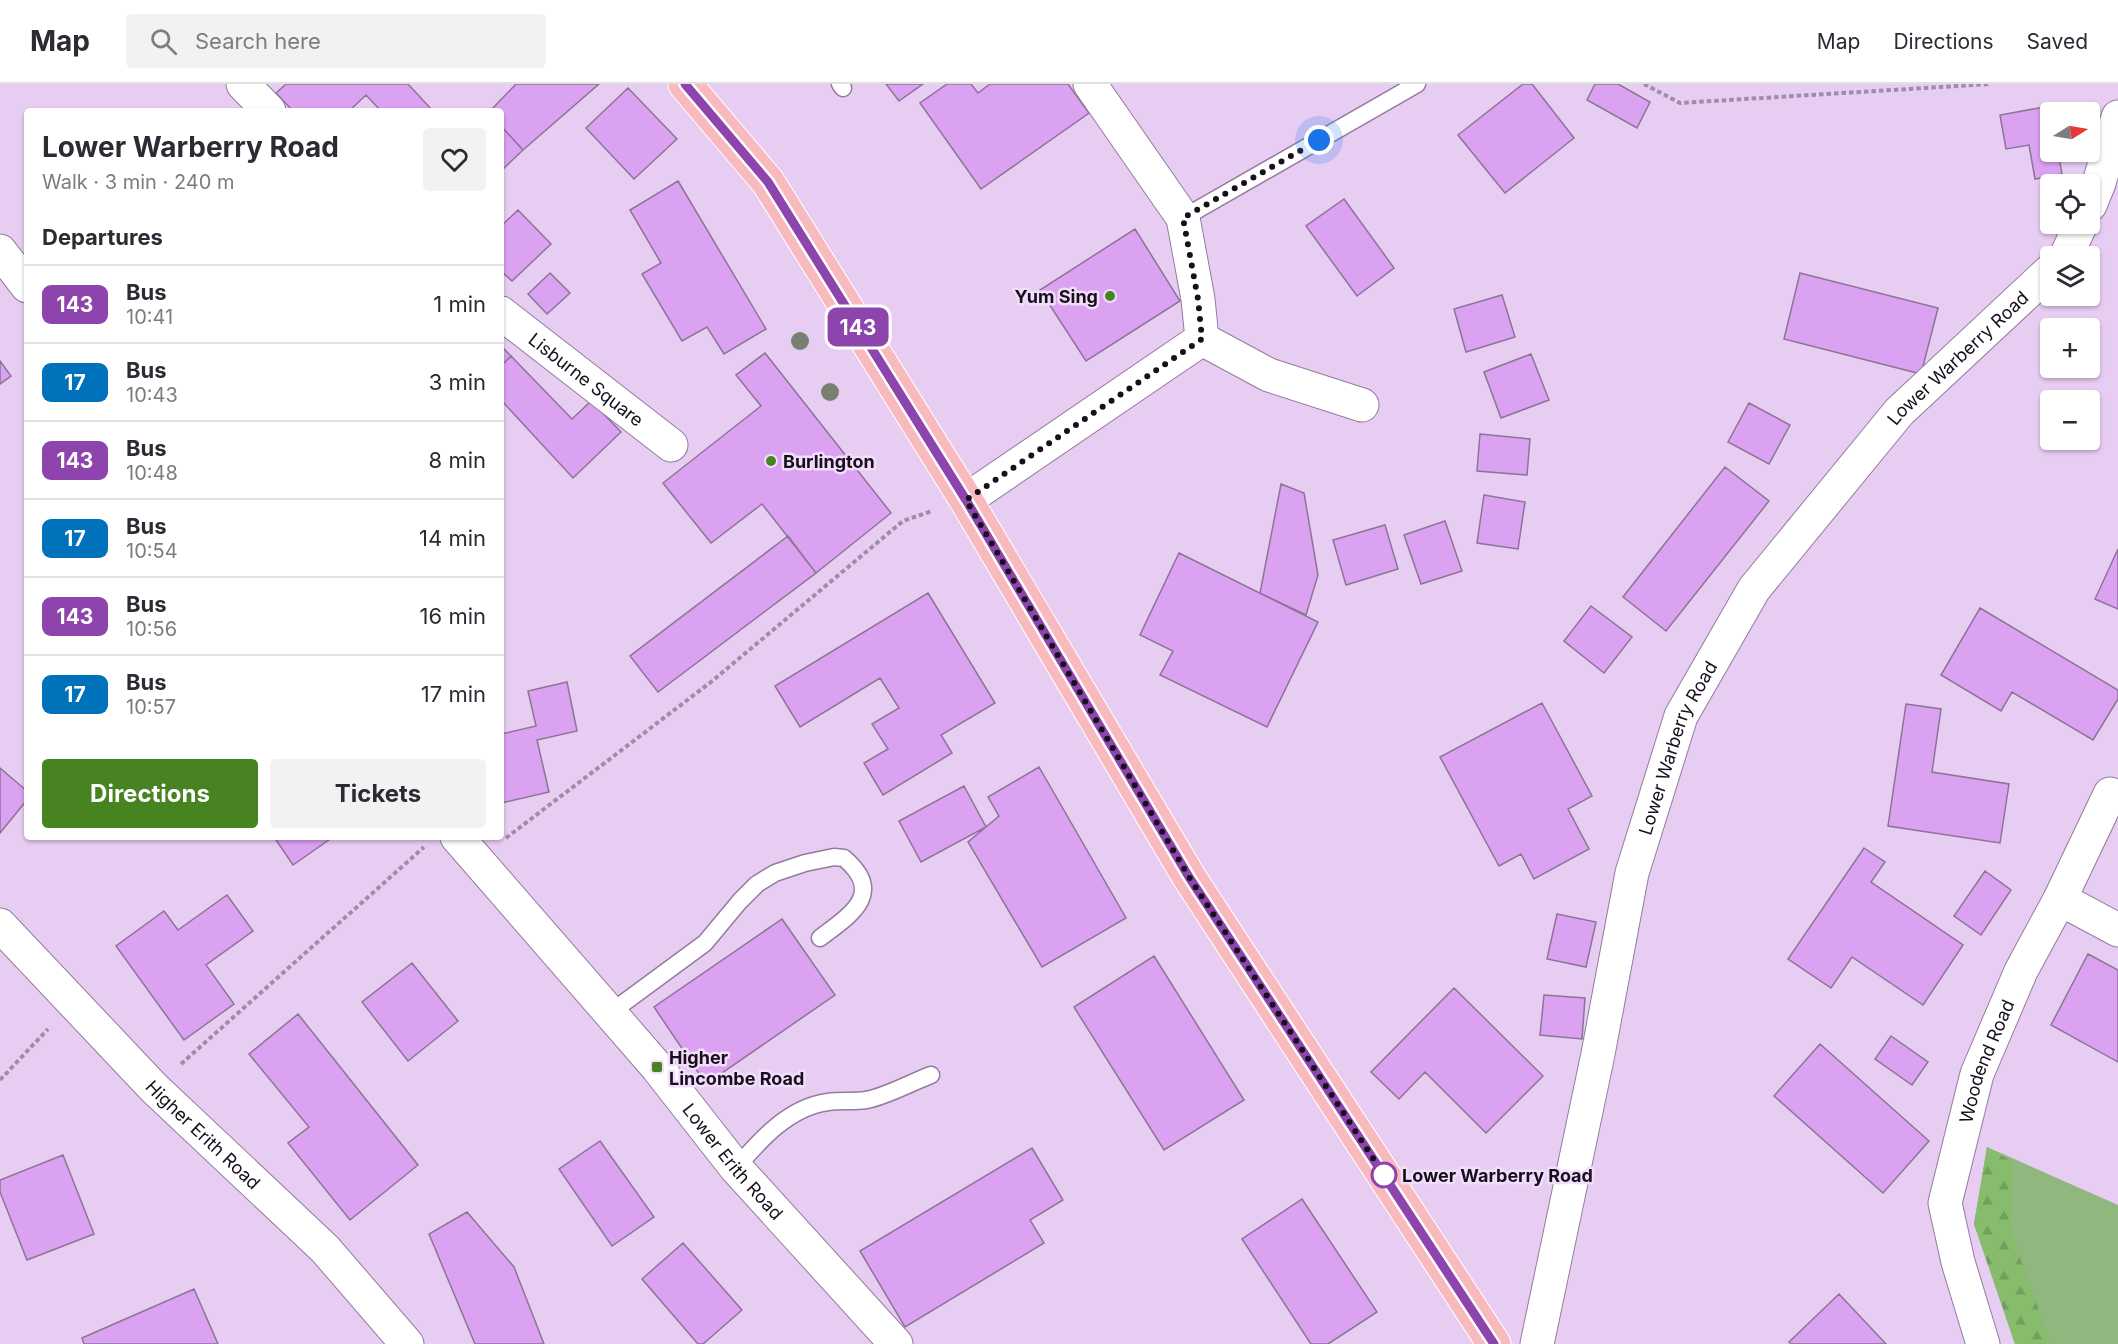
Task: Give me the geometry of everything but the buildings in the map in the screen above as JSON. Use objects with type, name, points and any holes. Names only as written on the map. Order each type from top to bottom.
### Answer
[{"type":"main road","points":[[685,84],[768,182],[966,500],[1189,877],[1494,1344]]},
{"type":"street","points":[[243,84],[266,108]]},
{"type":"street","points":[[1090,84],[1183,218],[1198,299],[1202,339]]},
{"type":"street","points":[[2100,180],[2118,117]]},
{"type":"street","points":[[0,251],[24,282]]},
{"type":"street","name":"Lower Warberry Road","points":[[1537,1344],[1598,1054],[1632,873],[1681,716],[1754,589],[1899,412],[2040,280]]},
{"type":"street","name":"Lisburne Square","points":[[504,315],[671,445]]},
{"type":"street","points":[[966,500],[1202,339]]},
{"type":"street","points":[[1202,339],[1269,375],[1362,405]]},
{"type":"street","name":"Woodend Road","points":[[1983,1344],[1958,1262],[1945,1203],[1977,1074],[2021,971],[2060,899],[2110,795]]},
{"type":"street","name":"Lower Erith Road","points":[[454,847],[610,1013],[657,1067],[736,1168],[896,1344]]},
{"type":"street","points":[[2060,899],[2118,930]]},
{"type":"street","name":"Higher Erith Road","points":[[0,925],[154,1088],[325,1249],[407,1344]]},
{"type":"lane","points":[[1183,218],[1417,84]]},
{"type":"lane","points":[[610,1013],[705,943],[757,884],[776,873],[805,863],[834,857],[844,858],[858,875],[863,886],[862,899],[856,910],[820,938]]},
{"type":"lane","points":[[736,1168],[757,1143],[778,1125],[800,1112],[827,1102],[867,1100],[931,1075]]},
{"type":"path","points":[[1644,84],[1680,103],[1990,84]]},
{"type":"path","points":[[504,815],[711,682],[903,520],[966,500]]},
{"type":"path","points":[[154,1088],[454,847]]},
{"type":"path","points":[[0,1080],[73,1002]]},
{"type":"green space","points":[[1987,1147],[2118,1205],[2118,1344],[2015,1344],[1974,1224]]},
{"type":"green space","points":[[1987,1147],[2013,1162],[2011,1232],[2051,1344],[2015,1344],[1974,1224]]},
{"type":"bus line","name":"143","points":[[685,84],[768,182],[966,500],[1189,877],[1494,1344]]},
{"type":"place","name":"Yum Sing","points":[[1110,296]]},
{"type":"place","name":"Burlington","points":[[771,461]]},
{"type":"place","name":"Higher Lincombe Road","points":[[657,1067]]},
{"type":"place","name":"Lower Warberry Road","points":[[1384,1175]]},
{"type":"route","points":[[1319,140],[1183,218],[1198,299],[1202,339],[1122,396],[966,500],[1189,877],[1384,1175]]}]
